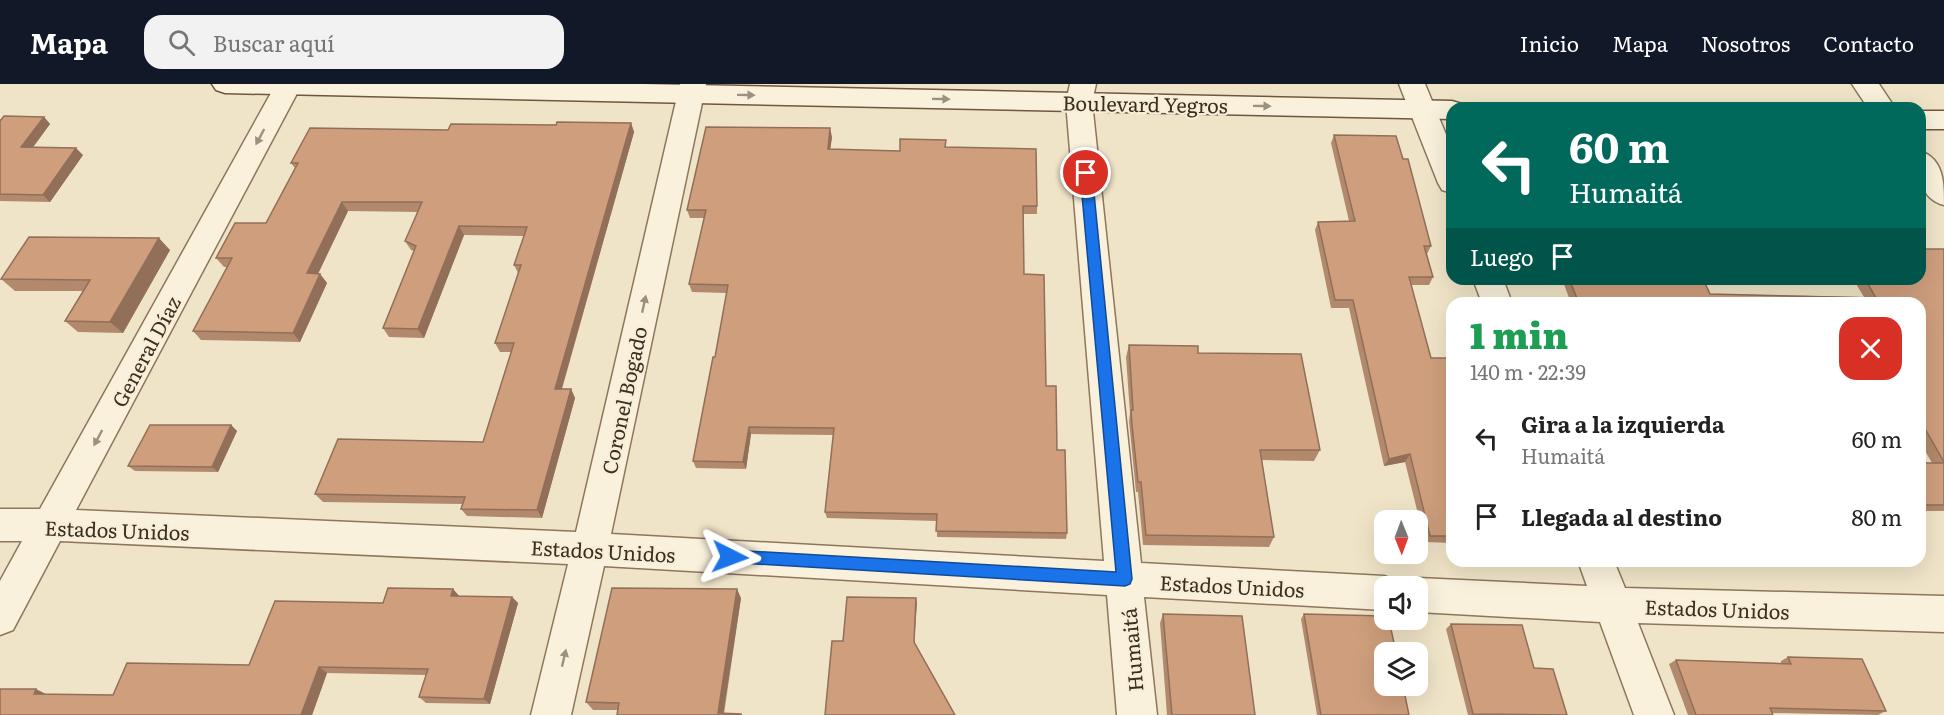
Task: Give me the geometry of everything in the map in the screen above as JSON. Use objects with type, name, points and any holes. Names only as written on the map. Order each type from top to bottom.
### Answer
[{"type":"street","name":"Boulevard Yegros","points":[[225,84],[1081,93],[1446,110]]},
{"type":"street","points":[[1412,84],[1446,167]]},
{"type":"street","points":[[1865,84],[1878,102]]},
{"type":"street","name":"General Díaz","points":[[0,617],[288,85]]},
{"type":"street","name":"Coronel Bogado","points":[[551,715],[692,89]]},
{"type":"street","name":"Humaitá","points":[[1081,93],[1137,715]]},
{"type":"street","points":[[1926,120],[1944,120]]},
{"type":"street","points":[[1926,170],[1944,195]]},
{"type":"street","name":"Estados Unidos","points":[[0,525],[50,525],[590,549],[1374,592]]},
{"type":"street","points":[[1598,567],[1654,715]]},
{"type":"street","name":"Estados Unidos","points":[[1428,596],[1612,605],[1944,614]]},
{"type":"building","points":[[4,116],[44,117],[21,147],[76,148],[43,195],[0,194],[0,120]]},
{"type":"building","points":[[557,122],[631,123],[555,389],[571,389],[537,510],[461,509],[465,497],[315,494],[338,439],[483,442],[514,343],[495,343],[521,265],[514,265],[527,227],[459,226],[418,329],[383,328],[416,246],[405,241],[422,202],[342,202],[307,273],[320,274],[293,333],[193,331],[232,258],[216,258],[235,223],[266,223],[298,163],[291,163],[310,128],[448,130],[451,124],[556,125]]},
{"type":"building","points":[[706,127],[830,128],[828,149],[900,151],[900,139],[946,140],[945,147],[1036,149],[1037,206],[1023,206],[1024,274],[1044,275],[1046,386],[1056,386],[1057,450],[1065,450],[1067,533],[936,531],[937,514],[825,512],[834,428],[749,427],[743,462],[693,461],[728,285],[689,284],[706,210],[687,210]]},
{"type":"building","points":[[1334,135],[1396,136],[1403,159],[1408,159],[1431,246],[1424,246],[1433,277],[1409,277],[1431,358],[1446,358],[1446,536],[1430,536],[1428,510],[1424,510],[1410,454],[1389,459],[1353,300],[1335,300],[1318,222],[1355,221]]},
{"type":"building","points":[[29,237],[159,238],[110,322],[65,321],[90,280],[1,279]]},
{"type":"building","points":[[1926,249],[1944,249],[1944,462],[1926,430],[1926,297],[1875,297],[1868,285],[1926,285]]},
{"type":"building","points":[[1572,285],[1706,285],[1710,294],[1834,297],[1576,297]]},
{"type":"building","points":[[1129,345],[1198,346],[1198,353],[1301,354],[1320,450],[1260,450],[1274,537],[1146,535],[1132,425]]},
{"type":"building","points":[[150,425],[231,425],[212,467],[128,466]]},
{"type":"building","points":[[1926,463],[1944,463],[1944,505],[1926,505]]},
{"type":"building","points":[[388,588],[453,589],[451,596],[512,597],[484,699],[419,697],[428,669],[319,667],[301,715],[0,715],[0,689],[36,689],[34,694],[113,695],[127,663],[249,665],[275,601],[383,603]]},
{"type":"building","points":[[612,588],[737,589],[718,713],[741,715],[617,715],[619,703],[586,702]]},
{"type":"building","points":[[847,597],[916,598],[914,642],[955,715],[825,715],[832,641],[843,641]]},
{"type":"building","points":[[1163,614],[1242,616],[1255,715],[1172,715]]},
{"type":"building","points":[[1304,614],[1374,616],[1374,630],[1391,630],[1394,642],[1374,642],[1374,696],[1405,696],[1409,715],[1321,715]]},
{"type":"building","points":[[1451,624],[1522,625],[1534,668],[1553,669],[1567,715],[1473,714]]},
{"type":"building","points":[[1788,657],[1862,659],[1886,711],[1770,708],[1773,715],[1696,715],[1676,660],[1791,664]]},
{"type":"route","points":[[730,557],[1125,579],[1086,173]]}]
